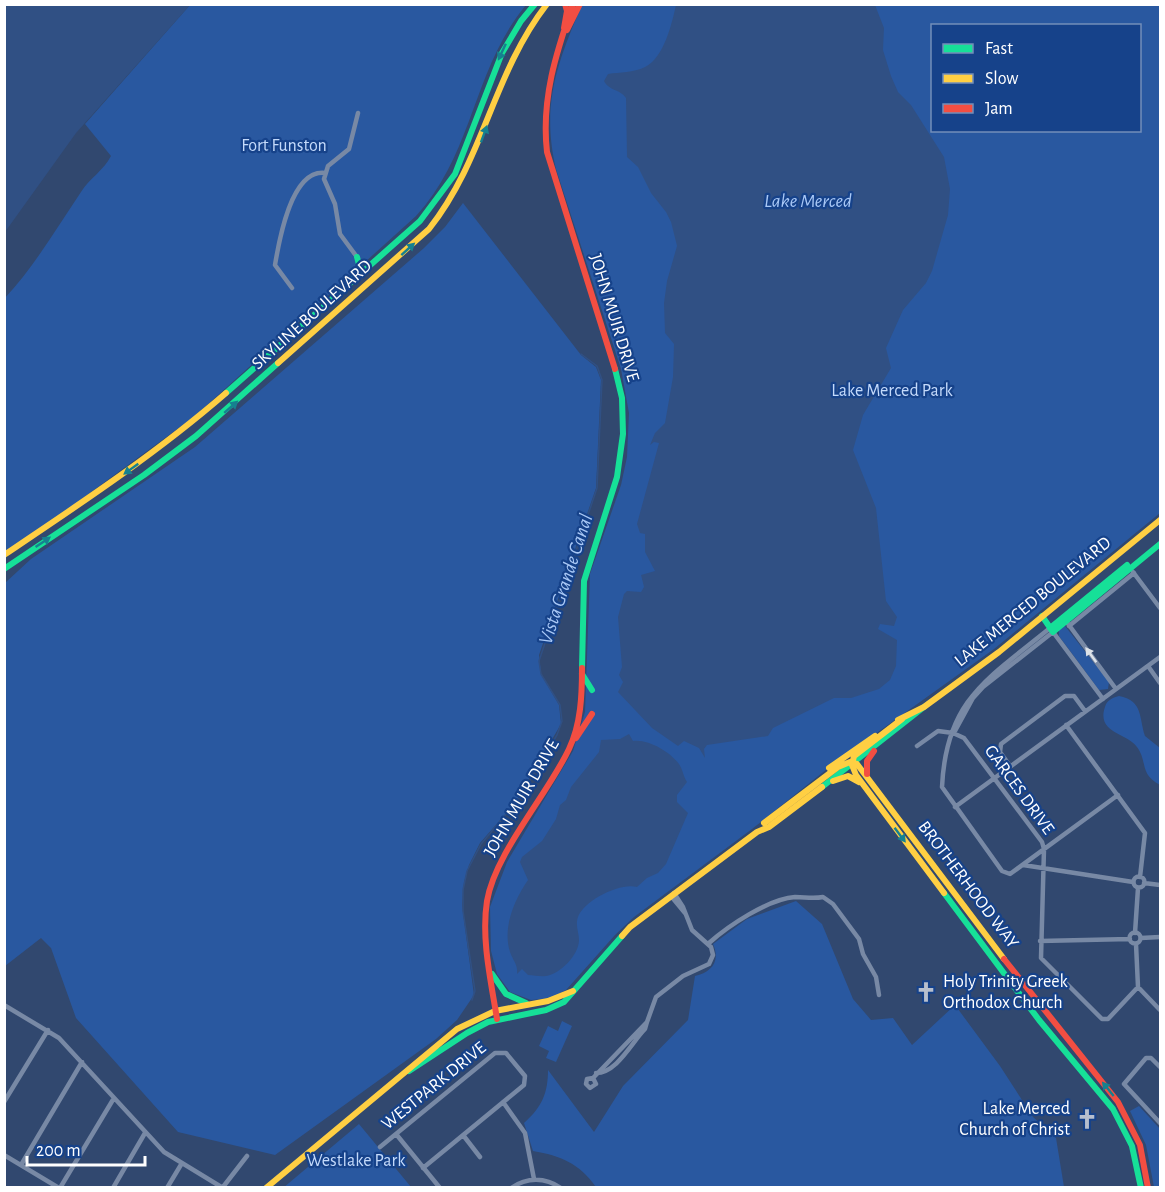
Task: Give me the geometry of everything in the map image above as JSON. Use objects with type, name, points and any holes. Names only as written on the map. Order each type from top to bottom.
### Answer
[{"type":"main road","name":"SKYLINE BOULEVARD","points":[[4,555],[105,487],[188,426],[426,214],[450,182],[462,159],[502,52],[520,21],[535,4]]},
{"type":"main road","name":"SKYLINE BOULEVARD","points":[[4,569],[144,475],[196,436],[429,229],[452,202],[465,180],[509,65],[534,20],[547,4]]},
{"type":"main road","points":[[534,20],[554,4]]},
{"type":"main road","points":[[564,28],[567,11],[565,4]]},
{"type":"main road","name":"JOHN MUIR DRIVE","points":[[563,36],[573,4]]},
{"type":"main road","name":"JOHN MUIR DRIVE","points":[[496,1015],[485,920],[491,886],[506,853],[572,743],[580,717],[584,581],[617,477],[624,420],[614,364],[553,179],[546,149],[543,119],[546,89],[563,36],[580,4]]},
{"type":"main road","points":[[357,257],[368,261],[388,250]]},
{"type":"main road","points":[[334,298],[360,268],[357,257]]},
{"type":"main road","name":"LAKE MERCED BOULEVARD","points":[[496,1015],[553,1008],[567,999],[623,933],[894,733],[1161,520]]},
{"type":"main road","points":[[1066,621],[1161,538]]},
{"type":"main road","points":[[1042,616],[1052,630],[1132,570],[1161,544]]},
{"type":"main road","points":[[1055,606],[1066,621]]},
{"type":"main road","points":[[582,674],[592,690]]},
{"type":"main road","name":"LAKE MERCED BOULEVARD","points":[[757,832],[764,823],[830,768],[902,719],[924,707]]},
{"type":"main road","points":[[572,743],[592,714]]},
{"type":"main road","points":[[764,823],[838,767],[853,763],[856,755],[902,719]]},
{"type":"main road","points":[[872,783],[866,769],[868,759],[894,733]]},
{"type":"main road","name":"BROTHERHOOD WAY","points":[[853,763],[872,783],[1044,1012],[1120,1106],[1140,1145],[1148,1188]]},
{"type":"main road","name":"BROTHERHOOD WAY","points":[[853,763],[865,788],[1039,1020],[1113,1109],[1132,1146],[1141,1188]]},
{"type":"main road","points":[[822,786],[848,776],[856,779],[865,788]]},
{"type":"main road","points":[[489,964],[496,981],[506,994],[518,1001],[536,1004]]},
{"type":"main road","name":"LAKE MERCED BOULEVARD","points":[[266,1188],[454,1032],[496,1015],[552,1000],[574,990]]},
{"type":"street","points":[[357,257],[340,234],[335,204],[324,183],[325,172],[331,163],[348,152],[358,113]]},
{"type":"street","points":[[292,288],[275,265],[292,199],[306,180],[317,173],[325,172]]},
{"type":"street","points":[[1132,570],[1161,608]]},
{"type":"street","points":[[1066,621],[1116,689]]},
{"type":"street","points":[[1103,699],[1052,630],[975,690],[956,720],[942,787],[1007,874],[1023,865],[1118,795]]},
{"type":"street","points":[[955,807],[1161,657]]},
{"type":"street","points":[[1148,666],[1161,684]]},
{"type":"street","points":[[1010,766],[1000,752],[1001,744],[1065,696],[1074,696],[1085,711]]},
{"type":"street","points":[[1066,725],[1145,833],[1140,877],[1144,883]]},
{"type":"street","points":[[917,746],[938,731],[953,733]]},
{"type":"street","name":"GARCES DRIVE","points":[[953,733],[968,742],[1042,842],[1044,868],[1040,941],[1044,964],[1102,1019],[1108,1018],[1138,987]]},
{"type":"street","points":[[1023,865],[1133,882],[1138,888],[1135,933],[1130,939]]},
{"type":"street","points":[[1133,882],[1140,877]]},
{"type":"street","points":[[1138,888],[1144,883],[1161,885]]},
{"type":"street","points":[[594,1075],[647,1022],[656,997],[683,976],[709,964],[712,953],[709,943],[692,930],[685,913],[672,895]]},
{"type":"street","points":[[709,943],[742,918],[772,905],[794,897],[812,900],[823,897],[833,904],[859,939],[863,954],[876,977],[879,995]]},
{"type":"street","points":[[1135,933],[1141,938],[1161,938]]},
{"type":"street","points":[[1141,938],[1136,944],[1138,987],[1161,1010]]},
{"type":"street","points":[[1040,941],[1130,939],[1136,944]]},
{"type":"street","points":[[4,1012],[6,1006],[48,1030],[82,1062],[164,1152],[182,1163],[223,1187],[247,1156]]},
{"type":"street","points":[[4,1102],[48,1030]]},
{"type":"street","name":"WESTPARK DRIVE","points":[[380,1146],[497,1052],[508,1054],[524,1074],[526,1081],[503,1102]]},
{"type":"street","points":[[1161,1066],[1151,1058],[1146,1058],[1124,1084],[1161,1123]]},
{"type":"street","points":[[21,1165],[82,1062]]},
{"type":"street","points":[[4,1155],[60,1188],[114,1098]]},
{"type":"street","points":[[423,1168],[503,1102],[525,1133],[534,1179]]},
{"type":"street","points":[[113,1188],[145,1133]]},
{"type":"street","points":[[396,1134],[440,1188]]},
{"type":"street","points":[[463,1135],[480,1157]]},
{"type":"street","points":[[167,1188],[182,1163]]},
{"type":"street","points":[[511,1188],[534,1179],[548,1181],[561,1188]]},
{"type":"green space","name":"Fort Funston","points":[[190,5],[526,5],[508,30],[494,56],[450,165],[435,191],[416,216],[195,416],[5,555],[4,299],[35,261],[84,187],[111,156],[85,124]]},
{"type":"green space","name":"Lake Merced Park","points":[[582,5],[1160,5],[1160,513],[994,649],[832,765],[752,829],[634,917],[566,990],[552,998],[531,1000],[510,992],[497,974],[491,951],[490,907],[507,862],[573,751],[585,712],[590,574],[621,485],[627,457],[629,413],[621,369],[556,169],[550,125],[551,104],[565,46]]},
{"type":"green space","points":[[463,203],[581,355],[596,367],[601,380],[596,488],[539,655],[541,674],[559,705],[561,724],[515,803],[480,843],[469,865],[464,882],[462,905],[474,995],[457,1020],[436,1039],[275,1155],[178,1132],[76,1018],[51,948],[41,938],[5,966],[5,583],[31,559],[195,447],[424,248],[445,227]]},
{"type":"green space","points":[[1065,626],[1109,682],[1108,689],[1099,690],[1059,636],[1059,629]]},
{"type":"green space","points":[[1119,696],[1127,698],[1136,706],[1145,736],[1160,748],[1160,785],[1149,777],[1137,747],[1114,732],[1105,722],[1103,716],[1106,705],[1110,700]]},
{"type":"green space","points":[[796,901],[822,924],[853,999],[871,1020],[893,1018],[912,1045],[955,1005],[1000,1066],[1033,1117],[1056,1138],[1064,1187],[596,1187],[583,1172],[569,1162],[533,1151],[524,1123],[543,1099],[548,1070],[594,1132],[623,1086],[688,1020],[695,976],[710,969],[715,961],[713,944],[747,919]]},
{"type":"green space","points":[[562,1021],[572,1026],[556,1062],[546,1058],[549,1051],[539,1046],[548,1026],[558,1031]]},
{"type":"green space","points":[[1139,1106],[1160,1129],[1160,1187],[1154,1187],[1146,1145],[1130,1111]]},
{"type":"green space","name":"Westlake Park","points":[[359,1124],[411,1187],[283,1188]]},
{"type":"water","points":[[5,4],[190,5],[76,133],[5,232]]},
{"type":"water","name":"Lake Merced","points":[[676,5],[875,5],[884,28],[883,50],[891,76],[898,92],[911,105],[944,157],[950,189],[948,215],[932,271],[926,283],[903,310],[886,348],[891,368],[863,415],[853,450],[876,508],[886,601],[897,617],[894,626],[880,624],[878,629],[897,640],[896,666],[890,680],[879,689],[851,698],[834,698],[773,728],[768,736],[707,745],[704,749],[705,758],[699,748],[684,741],[678,746],[652,728],[618,692],[623,682],[619,675],[622,667],[618,617],[624,594],[627,591],[641,592],[644,587],[641,575],[655,571],[645,552],[645,534],[640,533],[637,524],[659,443],[654,442],[650,445],[655,433],[665,423],[673,377],[674,344],[665,333],[664,303],[667,281],[677,246],[666,212],[651,193],[638,167],[627,157],[626,98],[604,81],[608,74],[636,70],[652,62],[666,39]]},
{"type":"water","points":[[629,734],[633,741],[652,744],[670,755],[679,764],[687,782],[677,795],[677,802],[688,813],[666,864],[658,873],[647,878],[637,887],[622,887],[613,890],[588,904],[577,920],[579,940],[576,952],[563,968],[546,976],[528,975],[522,969],[517,974],[508,943],[508,933],[514,905],[528,880],[520,862],[522,857],[542,841],[556,819],[560,805],[566,800],[571,787],[599,752],[601,740],[620,739]]},
{"type":"waterway","name":"Vista Grande Canal","points":[[472,1000],[475,991],[463,911],[463,890],[467,871],[481,844],[518,800],[557,735],[562,721],[560,705],[541,674],[539,661],[597,488],[602,380],[597,366],[581,354]]},
{"type":"traffic: fast","points":[[226,393],[420,221],[455,174],[502,53],[521,21],[535,4]]},
{"type":"traffic: fast","points":[[354,276],[360,268],[357,257]]},
{"type":"traffic: fast","points":[[4,569],[144,475],[196,436],[278,363]]},
{"type":"traffic: fast","points":[[582,668],[584,581],[617,477],[623,434],[622,398],[615,369]]},
{"type":"traffic: fast","points":[[1042,616],[1053,632],[1160,544]]},
{"type":"traffic: fast","points":[[1050,628],[1127,565]]},
{"type":"traffic: fast","points":[[582,674],[592,690]]},
{"type":"traffic: fast","points":[[822,787],[924,707]]},
{"type":"traffic: fast","points":[[944,893],[1039,1020],[1113,1109],[1132,1146],[1141,1188]]},
{"type":"traffic: fast","points":[[409,1071],[488,1022],[546,1010],[564,1002],[622,936]]},
{"type":"traffic: fast","points":[[492,974],[506,994],[526,1003]]},
{"type":"traffic: slow","points":[[278,363],[429,229],[448,202],[463,174],[513,59],[528,31],[547,4]]},
{"type":"traffic: slow","points":[[4,555],[145,457],[226,393]]},
{"type":"traffic: slow","points":[[898,720],[924,707],[999,652],[1160,520]]},
{"type":"traffic: slow","points":[[902,719],[854,756],[852,765],[856,775],[944,893]]},
{"type":"traffic: slow","points":[[829,768],[875,736]]},
{"type":"traffic: slow","points":[[764,823],[838,767],[850,762],[857,764],[1004,959]]},
{"type":"traffic: slow","points":[[833,781],[848,776],[859,782]]},
{"type":"traffic: slow","points":[[622,936],[630,927],[757,832],[769,827],[822,787]]},
{"type":"traffic: slow","points":[[266,1188],[457,1029],[495,1011],[548,1001],[573,991]]},
{"type":"traffic: jam","points":[[564,28],[567,11],[565,4]]},
{"type":"traffic: jam","points":[[573,4],[551,76],[546,113],[547,152],[615,369]]},
{"type":"traffic: jam","points":[[567,30],[580,4]]},
{"type":"traffic: jam","points":[[497,1019],[486,945],[487,901],[500,863],[569,749],[580,709],[582,668]]},
{"type":"traffic: jam","points":[[576,738],[592,714]]},
{"type":"traffic: jam","points":[[867,774],[867,761],[874,751]]},
{"type":"traffic: jam","points":[[1004,959],[1118,1102],[1140,1145],[1148,1188]]},
{"type":"place","name":"Holy Trinity Greek Orthodox Church","points":[[926,992]]},
{"type":"place","name":"Lake Merced Church of Christ","points":[[1087,1119]]}]
